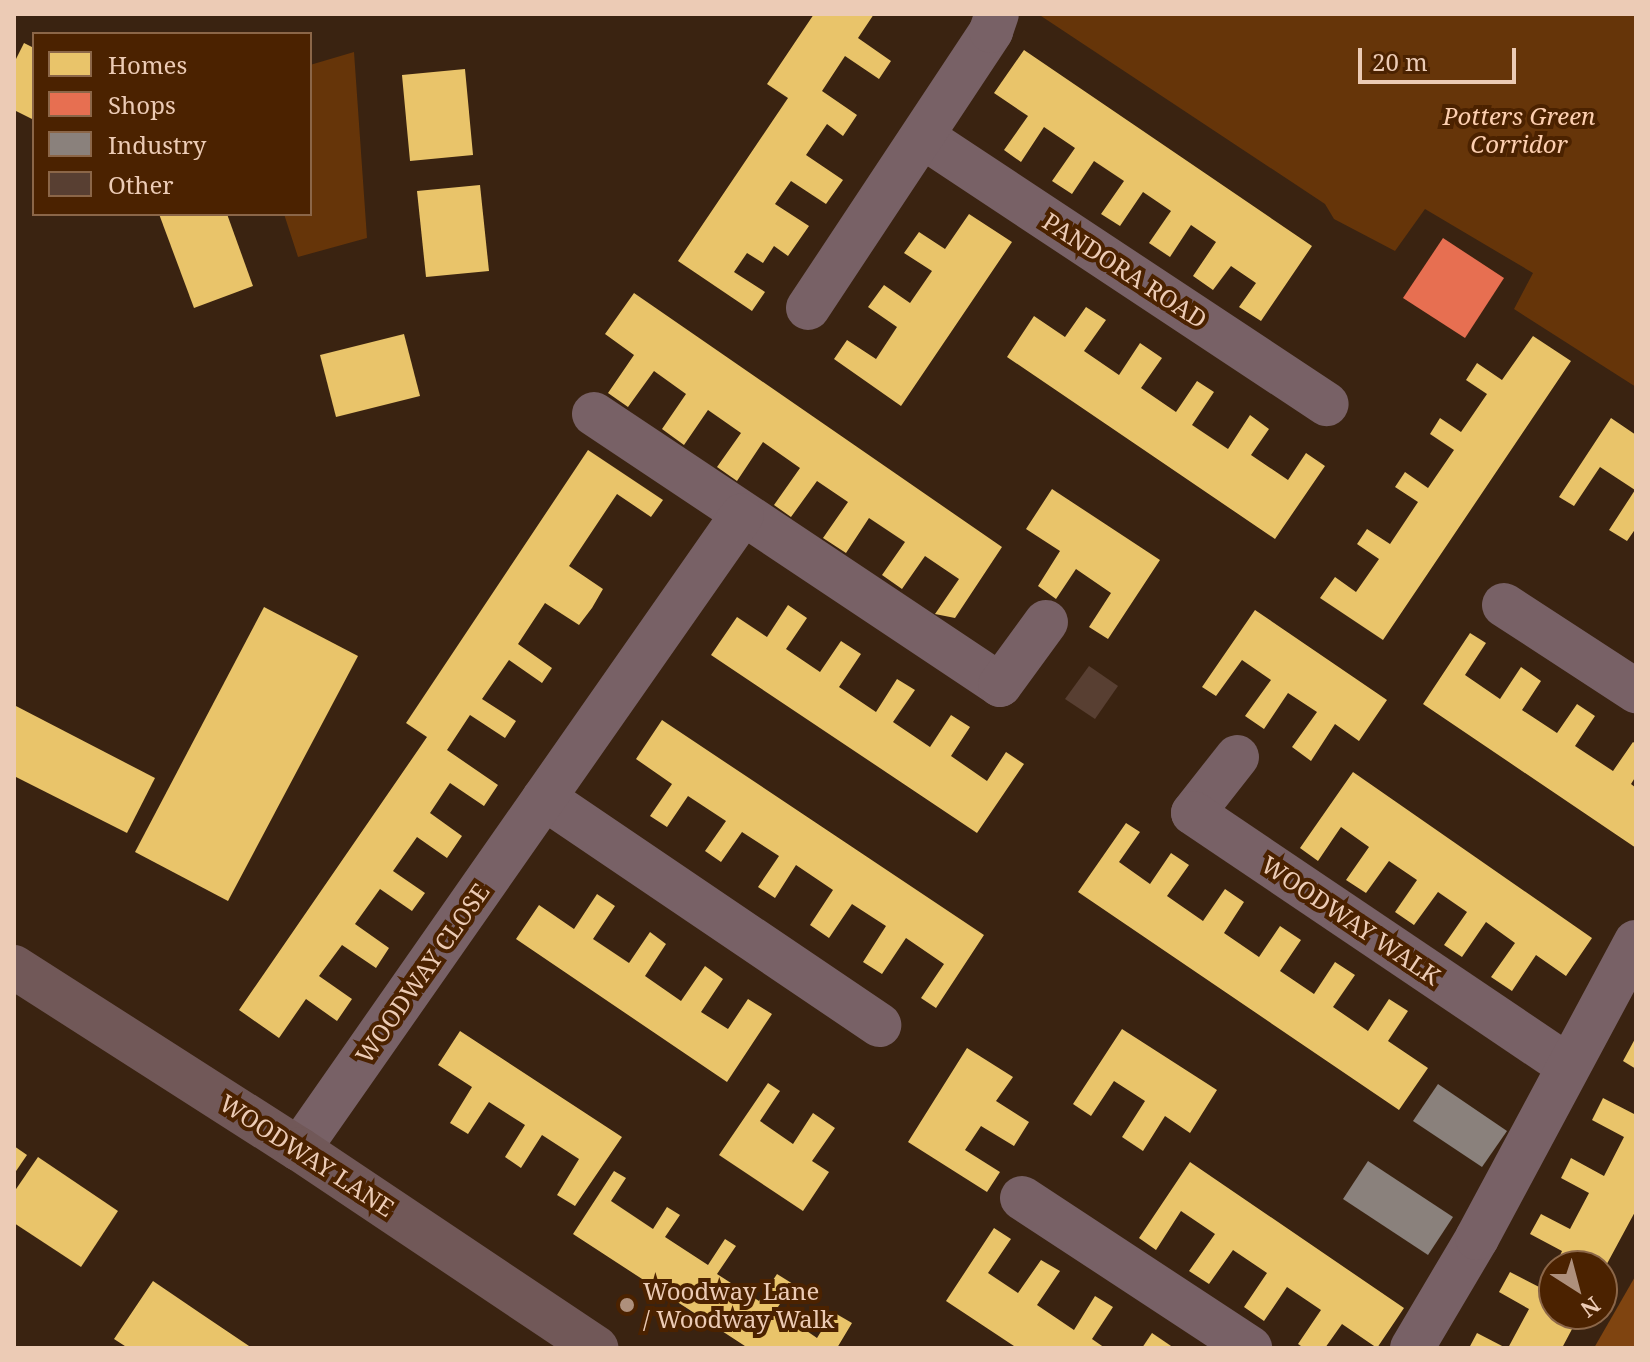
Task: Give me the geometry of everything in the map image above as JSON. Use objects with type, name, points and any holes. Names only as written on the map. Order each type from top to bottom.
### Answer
[{"type":"street","points":[[808,308],[923,137],[991,31],[997,14]]},
{"type":"street","name":"PANDORA ROAD","points":[[923,137],[1327,404]]},
{"type":"street","points":[[594,414],[1000,685],[1046,622]]},
{"type":"street","name":"WOODWAY CLOSE","points":[[299,1149],[742,515]]},
{"type":"street","points":[[1504,605],[1636,691]]},
{"type":"street","name":"WOODWAY WALK","points":[[1237,757],[1193,813],[1568,1066]]},
{"type":"street","points":[[544,798],[879,1025]]},
{"type":"street","points":[[1412,1348],[1477,1238],[1636,942]]},
{"type":"street","name":"WOODWAY LANE","points":[[14,967],[299,1149],[596,1348]]},
{"type":"street","points":[[1022,1198],[1250,1348]]},
{"type":"green space","name":"Potters Green Corridor","points":[[1038,14],[1636,14],[1636,387],[1514,309],[1533,273],[1425,209],[1395,251],[1334,219],[1325,204]]},
{"type":"green space","points":[[354,52],[367,238],[298,257],[285,216],[312,216],[312,64]]},
{"type":"shaded area","points":[[1636,1275],[1636,1348],[1594,1348],[1604,1330],[1618,1330],[1618,1306]]},
{"type":"building: Homes","points":[[814,14],[874,14],[858,38],[891,61],[879,79],[845,56],[822,91],[857,115],[843,136],[827,124],[806,155],[843,180],[826,204],[791,181],[775,204],[809,226],[788,256],[774,246],[763,263],[747,253],[734,272],[765,292],[752,311],[678,261],[788,98],[767,84]]},
{"type":"building: Homes","points":[[24,43],[32,47],[32,119],[14,110],[14,63]]},
{"type":"building: Homes","points":[[1024,50],[1312,246],[1261,321],[1239,307],[1256,283],[1231,266],[1213,290],[1193,276],[1216,242],[1191,225],[1170,257],[1149,243],[1171,211],[1143,192],[1120,226],[1101,214],[1124,181],[1094,161],[1072,194],[1052,181],[1075,148],[1044,127],[1021,162],[1004,150],[1028,116],[994,93]]},
{"type":"building: Homes","points":[[465,69],[473,155],[410,161],[402,75]]},
{"type":"building: Homes","points":[[480,185],[489,271],[426,277],[417,191]]},
{"type":"building: Homes","points":[[969,214],[1012,242],[901,406],[834,359],[847,340],[876,359],[897,327],[868,307],[884,285],[910,303],[932,271],[904,253],[919,232],[945,249]]},
{"type":"building: Homes","points":[[160,216],[228,216],[253,286],[194,308]]},
{"type":"building: Homes","points":[[634,293],[1002,547],[955,618],[935,614],[959,579],[925,556],[902,589],[882,575],[905,542],[869,518],[846,553],[823,538],[848,502],[817,481],[791,517],[774,505],[800,468],[763,442],[737,481],[717,467],[741,433],[708,410],[684,445],[662,429],[686,394],[654,371],[628,407],[608,393],[634,355],[605,334]]},
{"type":"building: Homes","points":[[1086,307],[1106,320],[1084,351],[1119,375],[1140,343],[1162,358],[1141,388],[1176,412],[1197,381],[1214,392],[1192,425],[1228,449],[1250,415],[1269,429],[1251,455],[1288,480],[1306,453],[1325,466],[1275,539],[1007,357],[1034,316],[1065,337]]},
{"type":"building: Homes","points":[[404,334],[420,396],[336,417],[320,355]]},
{"type":"building: Homes","points":[[1533,336],[1571,361],[1383,640],[1320,598],[1335,577],[1356,592],[1379,559],[1357,544],[1367,529],[1390,544],[1418,502],[1395,487],[1405,472],[1428,488],[1454,450],[1430,434],[1440,418],[1461,432],[1487,394],[1466,380],[1477,363],[1502,380]]},
{"type":"building: Homes","points":[[1611,418],[1636,435],[1636,528],[1627,541],[1609,530],[1635,490],[1600,467],[1574,506],[1559,497]]},
{"type":"building: Homes","points":[[588,450],[663,500],[651,517],[617,494],[569,566],[603,589],[592,608],[579,625],[545,603],[518,644],[552,668],[542,683],[509,660],[482,699],[516,721],[505,738],[470,715],[447,750],[498,785],[484,806],[450,783],[430,813],[462,836],[447,858],[417,837],[393,871],[425,893],[412,911],[380,889],[355,924],[389,948],[376,968],[342,945],[319,976],[352,999],[337,1021],[306,999],[279,1038],[239,1010],[427,737],[406,723]]},
{"type":"building: Homes","points":[[1052,489],[1160,560],[1108,639],[1089,627],[1111,593],[1076,569],[1056,599],[1038,586],[1060,551],[1026,529]]},
{"type":"building: Homes","points":[[788,605],[807,618],[786,649],[820,672],[841,641],[861,654],[839,687],[876,712],[897,679],[915,690],[893,722],[930,747],[951,715],[970,727],[951,756],[987,781],[1006,752],[1024,764],[977,833],[711,655],[737,617],[767,637]]},
{"type":"building: Homes","points":[[264,607],[358,656],[228,901],[135,852]]},
{"type":"building: Homes","points":[[1255,610],[1387,700],[1359,741],[1335,724],[1311,761],[1292,747],[1317,712],[1288,693],[1264,729],[1245,716],[1271,680],[1242,660],[1216,696],[1202,687]]},
{"type":"building: Homes","points":[[1470,633],[1486,643],[1465,675],[1500,699],[1521,667],[1541,681],[1522,710],[1557,733],[1577,704],[1595,716],[1575,746],[1613,771],[1633,742],[1636,744],[1636,776],[1631,784],[1636,788],[1636,848],[1423,704]]},
{"type":"building: Homes","points":[[14,705],[155,778],[127,833],[14,776]]},
{"type":"building: Homes","points":[[662,720],[984,935],[936,1008],[921,998],[944,964],[906,938],[882,974],[863,962],[886,926],[852,904],[829,938],[810,925],[833,890],[796,865],[775,898],[758,887],[779,856],[742,832],[721,862],[705,851],[726,821],[688,796],[667,827],[650,816],[672,784],[636,759]]},
{"type":"building: Homes","points":[[1353,772],[1592,938],[1566,976],[1536,955],[1512,991],[1491,977],[1515,943],[1486,922],[1462,957],[1444,945],[1467,912],[1438,892],[1414,925],[1395,912],[1417,880],[1389,861],[1366,893],[1346,880],[1369,847],[1341,827],[1318,861],[1300,848]]},
{"type":"building: Homes","points":[[1126,823],[1140,832],[1119,862],[1150,884],[1171,853],[1189,865],[1167,896],[1203,921],[1225,889],[1244,902],[1224,933],[1259,957],[1280,926],[1301,940],[1280,971],[1314,994],[1335,962],[1355,975],[1333,1007],[1368,1031],[1389,999],[1408,1011],[1388,1041],[1428,1068],[1399,1110],[1078,892]]},
{"type":"building: Homes","points":[[597,894],[615,906],[593,939],[629,963],[650,932],[666,944],[645,976],[681,1001],[705,966],[723,979],[701,1012],[728,1029],[748,999],[772,1014],[727,1082],[516,939],[539,905],[574,929]]},
{"type":"building: Homes","points":[[1122,1029],[1217,1090],[1190,1133],[1165,1116],[1143,1151],[1122,1137],[1145,1101],[1114,1081],[1091,1116],[1073,1104]]},
{"type":"building: Homes","points":[[460,1031],[622,1137],[575,1206],[557,1195],[579,1159],[542,1135],[521,1168],[505,1157],[525,1125],[489,1102],[468,1134],[450,1123],[472,1087],[438,1065]]},
{"type":"building: Homes","points":[[1636,1037],[1636,1069],[1623,1061]]},
{"type":"building: Homes","points":[[967,1048],[1013,1077],[996,1101],[1029,1122],[1014,1146],[981,1126],[965,1150],[1000,1172],[987,1192],[908,1142]]},
{"type":"building: Homes","points":[[768,1083],[780,1091],[760,1121],[793,1144],[813,1113],[835,1128],[812,1161],[829,1172],[803,1211],[719,1155]]},
{"type":"building: Homes","points":[[1603,1098],[1636,1115],[1636,1210],[1614,1250],[1560,1250],[1530,1234],[1541,1214],[1570,1229],[1589,1193],[1561,1178],[1571,1158],[1604,1176],[1624,1137],[1592,1120]]},
{"type":"building: Homes","points":[[14,1146],[27,1155],[14,1174]]},
{"type":"building: Homes","points":[[38,1157],[118,1211],[81,1267],[14,1223],[14,1192]]},
{"type":"building: Homes","points":[[1190,1162],[1404,1308],[1377,1348],[1342,1324],[1325,1348],[1304,1348],[1298,1344],[1321,1310],[1287,1287],[1264,1321],[1244,1307],[1267,1273],[1233,1250],[1209,1284],[1189,1271],[1215,1234],[1181,1211],[1156,1250],[1139,1238]]},
{"type":"building: Homes","points":[[614,1171],[626,1178],[611,1201],[653,1229],[667,1207],[680,1215],[665,1237],[708,1265],[725,1239],[736,1246],[717,1274],[759,1301],[777,1274],[793,1284],[776,1310],[817,1338],[833,1312],[852,1323],[837,1348],[748,1348],[573,1234]]},
{"type":"building: Homes","points":[[994,1228],[1011,1239],[988,1273],[1018,1293],[1041,1260],[1060,1271],[1037,1305],[1074,1330],[1095,1296],[1113,1307],[1092,1339],[1105,1348],[1017,1348],[946,1301]]},
{"type":"building: Homes","points":[[1510,1272],[1538,1286],[1538,1330],[1572,1330],[1562,1348],[1508,1348],[1529,1309],[1499,1292]]},
{"type":"building: Homes","points":[[153,1281],[252,1348],[128,1348],[114,1339]]},
{"type":"building: Homes","points":[[1152,1333],[1174,1348],[1142,1348]]},
{"type":"building: Homes","points":[[1477,1333],[1506,1348],[1469,1348]]},
{"type":"building: Shops","points":[[1443,238],[1504,278],[1465,338],[1403,298]]},
{"type":"building: Industry","points":[[1438,1084],[1507,1131],[1482,1167],[1413,1121]]},
{"type":"building: Industry","points":[[1368,1161],[1453,1217],[1428,1255],[1343,1199]]},
{"type":"building: Other","points":[[1089,666],[1118,686],[1095,719],[1065,699]]},
{"type":"place","name":"Woodway Lane / Woodway Walk","points":[[627,1305]]}]
